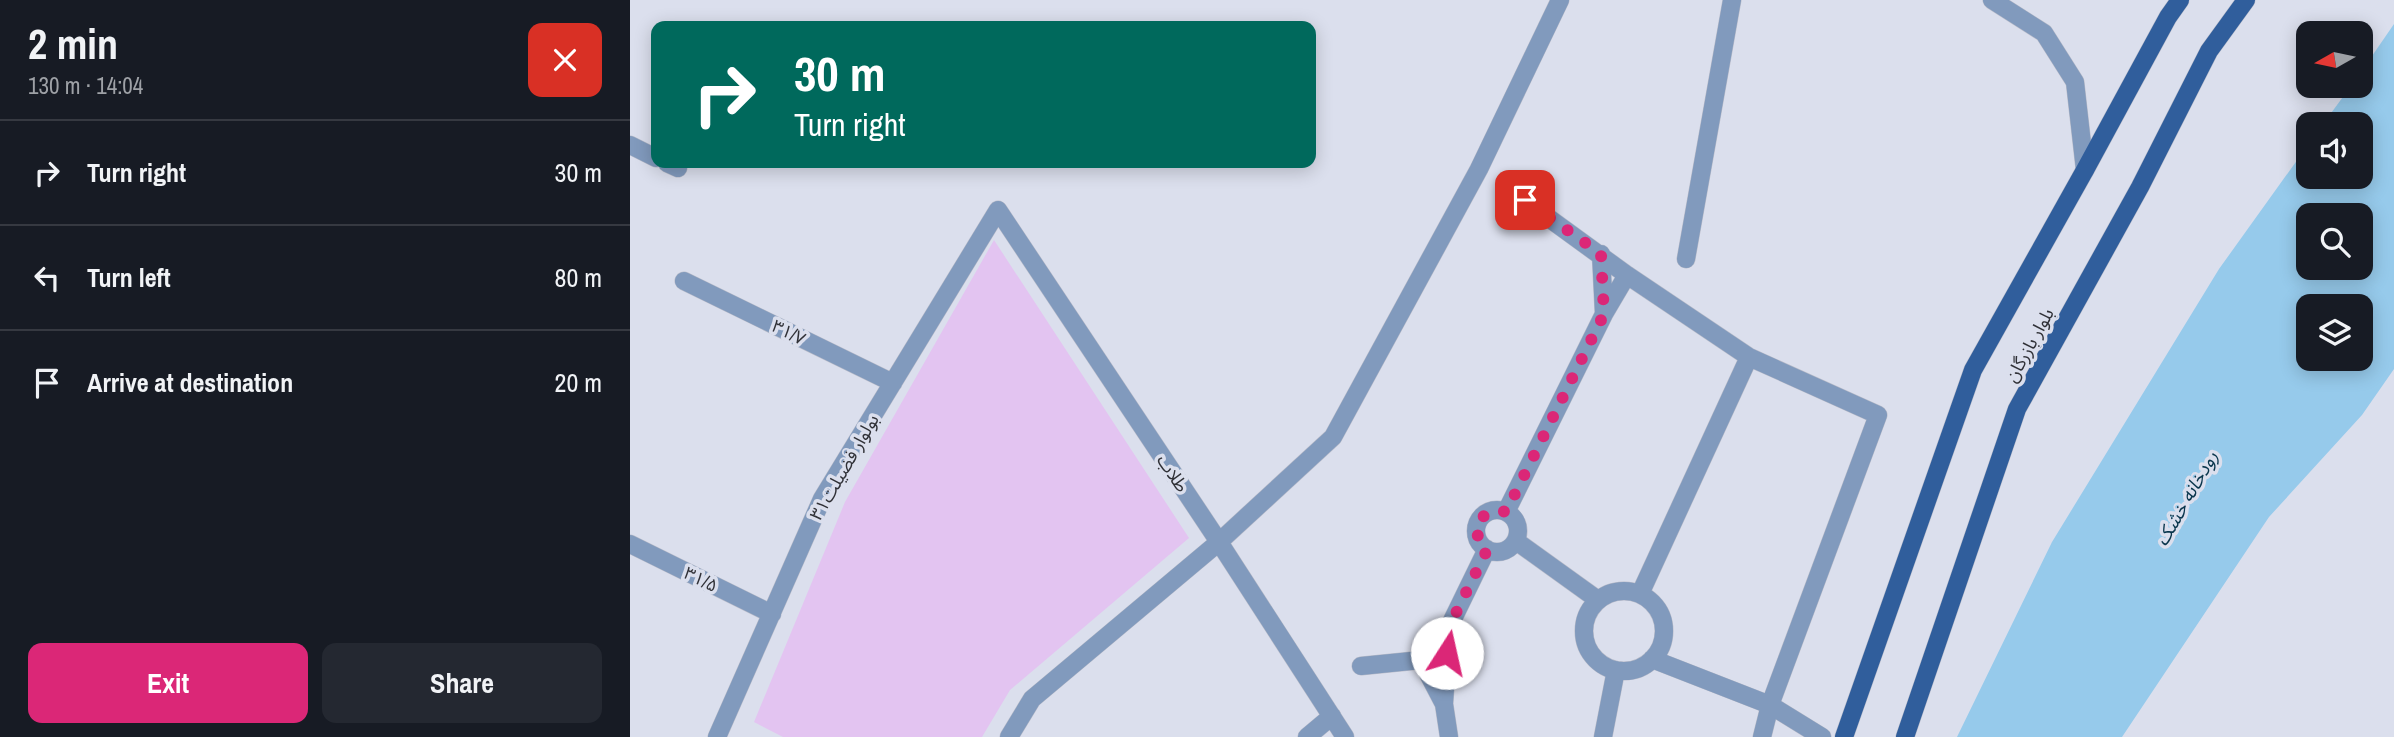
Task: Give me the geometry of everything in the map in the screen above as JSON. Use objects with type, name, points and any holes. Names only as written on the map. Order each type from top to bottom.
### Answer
[{"type":"main road","name":"بلوار بازرگان","points":[[1843,737],[1973,370],[2168,17],[2180,0]]},
{"type":"main road","name":"بلوار بازرگان","points":[[1905,737],[2017,409],[2140,187],[2209,51],[2246,0]]},
{"type":"street","points":[[1009,737],[1032,699],[1219,542],[1333,437],[1479,169],[1560,0]]},
{"type":"street","points":[[1686,259],[1732,0]]},
{"type":"street","points":[[1992,0],[2045,33],[2075,82],[2085,170]]},
{"type":"street","points":[[630,145],[651,156]]},
{"type":"street","points":[[1506,187],[1627,275],[1749,358],[1878,415],[1770,705],[1762,737]]},
{"type":"street","name":"طلاب","points":[[998,210],[1345,737]]},
{"type":"street","name":"بولوار فضیلت۳۱","points":[[717,737],[822,499],[998,210]]},
{"type":"street","points":[[1601,254],[1604,314]]},
{"type":"street","points":[[1506,512],[1604,314],[1627,275]]},
{"type":"street","name":"۳۱/۷","points":[[684,281],[893,383]]},
{"type":"street","points":[[1640,594],[1749,358]]},
{"type":"street","points":[[1499,510],[1506,512],[1512,516],[1518,528],[1516,541],[1500,552],[1487,550],[1478,539],[1477,525],[1486,514],[1499,510]]},
{"type":"street","points":[[1516,541],[1598,600]]},
{"type":"street","name":"۳۱/۵","points":[[630,544],[772,614]]},
{"type":"street","points":[[1361,666],[1421,660],[1449,627],[1487,550]]},
{"type":"street","points":[[1619,591],[1640,594],[1651,601],[1659,612],[1664,637],[1660,649],[1641,667],[1616,670],[1594,657],[1587,646],[1585,621],[1598,600],[1619,591]]},
{"type":"street","points":[[1449,627],[1444,704],[1449,737]]},
{"type":"street","points":[[1652,659],[1770,705],[1822,737]]},
{"type":"street","points":[[1421,660],[1444,704]]},
{"type":"street","points":[[1604,737],[1616,670]]},
{"type":"street","points":[[1307,737],[1332,716]]},
{"type":"shaded area","points":[[994,240],[1189,538],[1010,690],[982,737],[783,737],[754,722],[845,502]]},
{"type":"water","name":"رودخانه خشک","points":[[2394,24],[2394,369],[2362,415],[2269,517],[2122,737],[1957,737],[2052,542],[2219,269],[2296,162],[2296,189],[2373,189],[2373,112],[2332,112],[2342,98],[2373,98],[2373,55]]},
{"type":"route","points":[[1447,653],[1449,627],[1487,550],[1478,539],[1477,525],[1480,519],[1492,511],[1506,512],[1604,314],[1601,254],[1525,200]]}]
